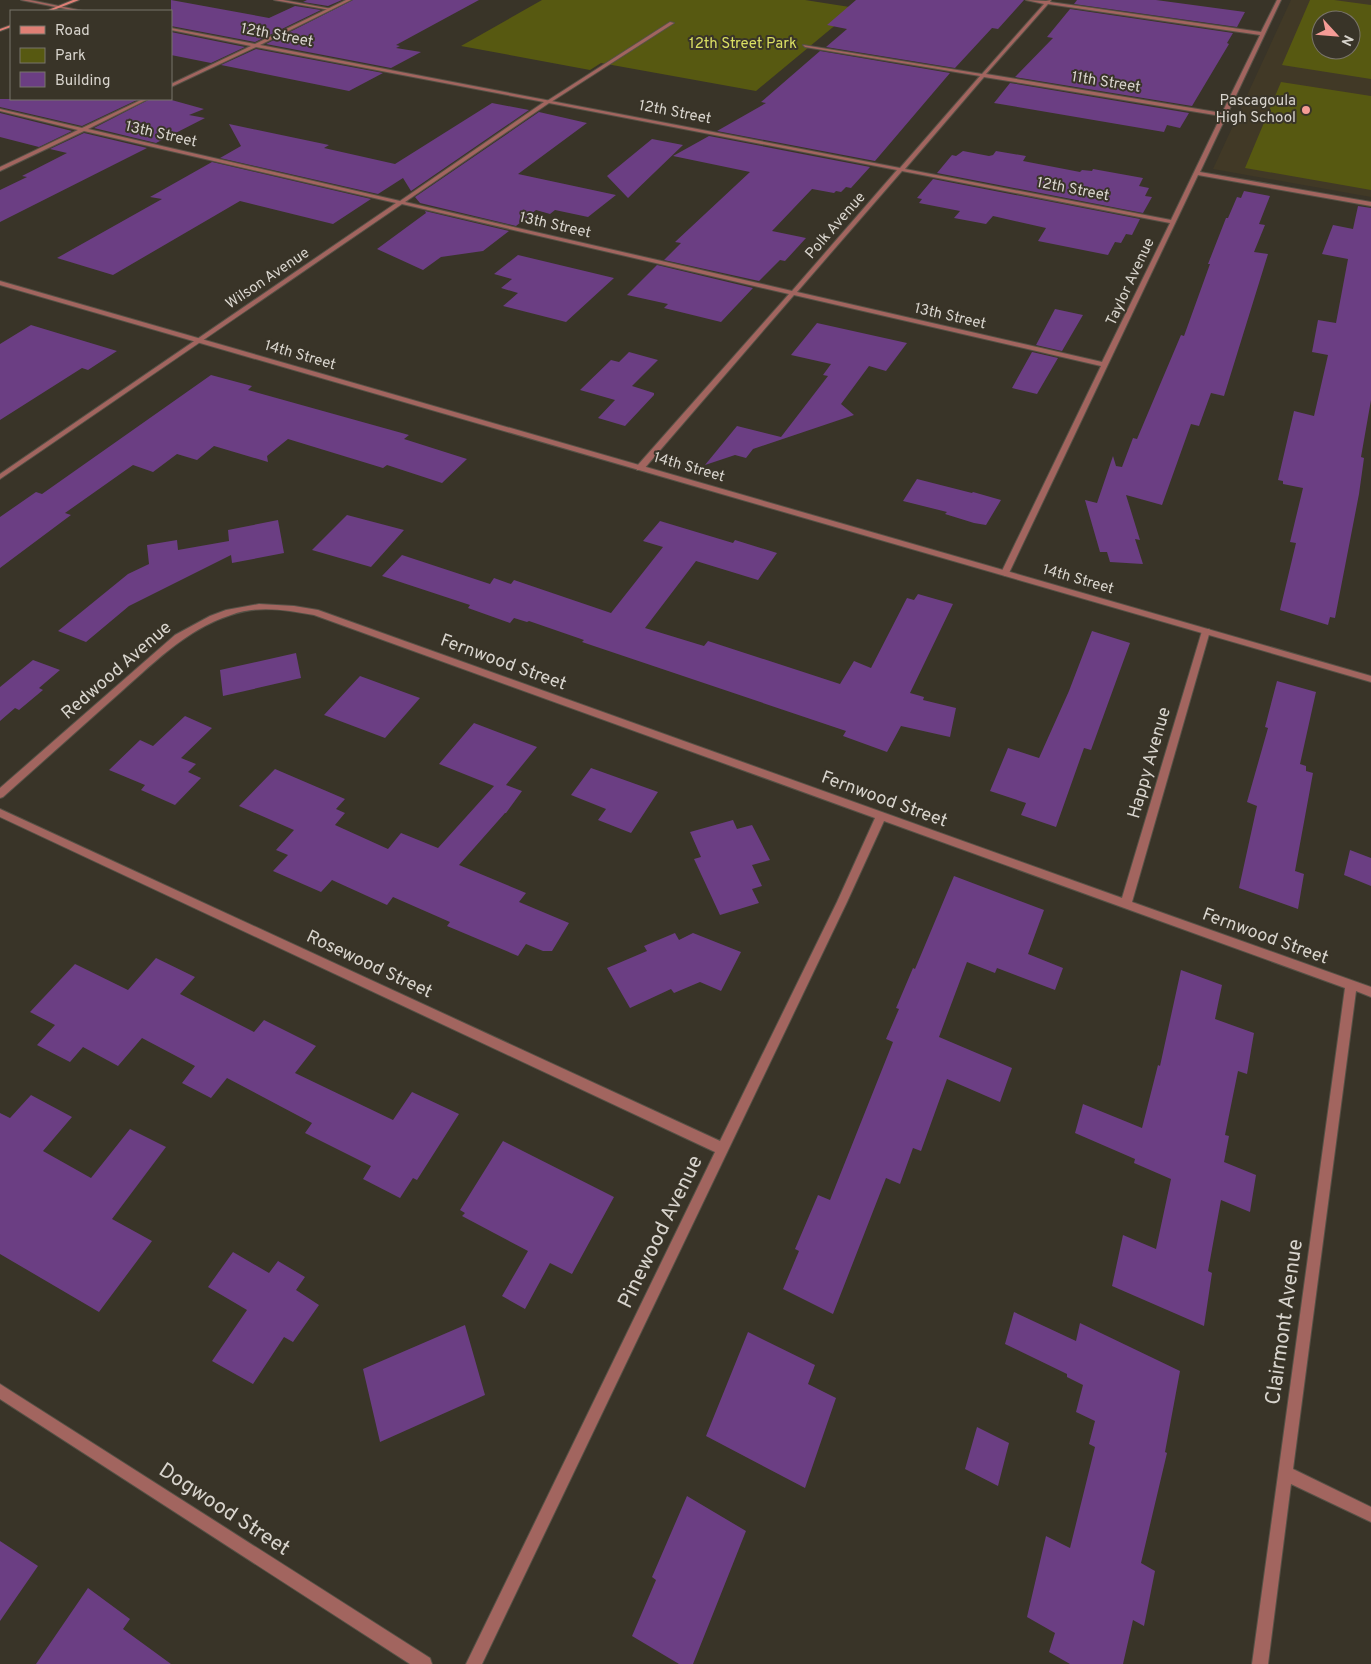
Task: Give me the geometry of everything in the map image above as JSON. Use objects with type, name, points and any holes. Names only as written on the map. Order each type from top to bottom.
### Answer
[{"type":"main road","points":[[51,10],[77,0]]},
{"type":"street","points":[[23,0],[76,10]]},
{"type":"street","points":[[276,0],[330,10]]},
{"type":"street","points":[[172,86],[350,0]]},
{"type":"street","points":[[525,0],[539,2]]},
{"type":"street","points":[[1028,0],[1048,1],[1264,34]]},
{"type":"street","name":"Taylor Avenue","points":[[1005,573],[1198,173],[1279,0]]},
{"type":"street","name":"Polk Avenue","points":[[640,468],[1048,1]]},
{"type":"street","name":"Wilson Avenue","points":[[0,477],[549,101],[672,23]]},
{"type":"street","name":"12th Street","points":[[172,29],[1174,222]]},
{"type":"street","name":"11th Street","points":[[805,46],[1224,116]]},
{"type":"street","points":[[0,169],[144,100]]},
{"type":"street","name":"13th Street","points":[[0,110],[1105,365]]},
{"type":"street","points":[[1198,173],[1371,204]]},
{"type":"street","name":"14th Street","points":[[0,283],[1371,679]]},
{"type":"street","name":"Redwood Avenue","points":[[0,794],[178,637],[201,623],[255,606],[284,606],[315,612],[386,638]]},
{"type":"street","name":"Happy Avenue","points":[[1126,904],[1206,631]]},
{"type":"street","name":"Fernwood Street","points":[[386,638],[1371,992]]},
{"type":"street","name":"Rosewood Street","points":[[0,813],[723,1149]]},
{"type":"street","name":"Pinewood Avenue","points":[[474,1664],[838,911],[881,816]]},
{"type":"street","name":"Clairmont Avenue","points":[[1260,1664],[1351,985]]},
{"type":"street","name":"Dogwood Street","points":[[0,1391],[424,1664]]},
{"type":"street","points":[[1285,1473],[1371,1514]]},
{"type":"shaded area","name":"Pascagoula High School","points":[[1291,0],[1371,0],[1371,197],[1213,169]]},
{"type":"green space","name":"12th Street Park","points":[[542,0],[805,0],[856,8],[756,91],[601,63],[590,70],[461,46]]},
{"type":"green space","points":[[1310,0],[1334,0],[1371,5],[1371,79],[1282,65]]},
{"type":"green space","points":[[1281,82],[1371,96],[1371,190],[1245,168]]},
{"type":"building","points":[[171,0],[269,18],[295,6],[321,10],[255,42],[172,26]]},
{"type":"building","points":[[307,0],[342,0],[328,6],[303,2]]},
{"type":"building","points":[[353,0],[479,0],[396,45],[400,46],[396,48],[421,52],[391,68],[266,44]]},
{"type":"building","points":[[856,0],[1024,0],[998,29],[992,28],[955,68],[826,47],[847,29],[827,25]]},
{"type":"building","points":[[1077,0],[1156,0],[1245,12],[1237,27],[1074,4]]},
{"type":"building","points":[[1070,9],[1233,33],[1227,43],[1229,44],[1192,106],[1015,77],[1053,38],[1047,37]]},
{"type":"building","points":[[172,32],[245,47],[211,63],[172,55]]},
{"type":"building","points":[[256,49],[383,73],[349,91],[221,65]]},
{"type":"building","points":[[820,51],[950,73],[875,161],[717,131],[766,103],[761,102]]},
{"type":"building","points":[[1010,83],[1189,113],[1180,128],[1167,125],[1164,132],[994,103]]},
{"type":"building","points":[[0,99],[137,100],[82,126],[0,107]]},
{"type":"building","points":[[148,100],[172,100],[204,109],[189,115],[205,118],[156,143],[94,128]]},
{"type":"building","points":[[492,103],[529,110],[411,191],[403,178],[378,194],[220,158],[241,146],[229,124],[329,145],[324,148],[395,164]]},
{"type":"building","points":[[539,112],[587,123],[518,174],[616,195],[588,217],[555,210],[550,214],[536,210],[516,226],[420,203],[415,197]]},
{"type":"building","points":[[0,113],[72,131],[39,147],[0,137]]},
{"type":"building","points":[[84,133],[147,148],[0,222],[0,190],[27,177],[22,176],[67,153],[50,149]]},
{"type":"building","points":[[709,136],[870,167],[851,188],[846,187],[841,192],[836,191],[834,193],[812,189],[772,231],[806,238],[785,261],[780,260],[759,281],[664,260],[681,243],[675,242],[750,172],[673,156]]},
{"type":"building","points":[[652,139],[683,145],[628,198],[607,176]]},
{"type":"building","points":[[963,151],[989,156],[993,155],[996,151],[1026,156],[1023,161],[1080,172],[1082,170],[1092,171],[1093,169],[1143,178],[1139,186],[1149,188],[1145,196],[1152,197],[1143,213],[937,173],[952,155],[956,156]]},
{"type":"building","points":[[212,162],[371,199],[333,224],[240,201],[113,275],[57,258],[162,199],[150,197]]},
{"type":"building","points":[[933,179],[1140,219],[1132,235],[1126,234],[1121,243],[1115,242],[1108,255],[1038,241],[1046,228],[993,216],[986,224],[954,218],[960,211],[919,203],[922,199],[917,198]]},
{"type":"building","points":[[1244,191],[1270,196],[1259,224],[1265,225],[1254,252],[1268,254],[1224,396],[1211,393],[1199,426],[1191,424],[1162,505],[1126,495],[1140,540],[1135,539],[1143,564],[1110,562],[1107,552],[1100,552],[1085,500],[1097,503],[1113,456],[1116,466],[1122,467],[1133,438],[1137,439],[1181,335],[1184,336],[1210,264],[1208,264],[1226,218],[1228,218],[1237,197],[1241,198]]},
{"type":"building","points":[[1358,206],[1371,208],[1371,400],[1361,457],[1364,458],[1359,494],[1335,618],[1330,617],[1328,625],[1280,610],[1296,543],[1290,542],[1303,488],[1283,484],[1283,481],[1278,480],[1294,411],[1314,416],[1328,355],[1312,352],[1318,320],[1336,323],[1348,259],[1322,254],[1333,225],[1353,229]]},
{"type":"building","points":[[425,211],[509,231],[483,251],[441,257],[423,270],[377,249],[426,213]]},
{"type":"building","points":[[518,255],[614,278],[566,322],[503,306],[518,293],[501,288],[512,279],[494,274]]},
{"type":"building","points":[[657,265],[753,288],[721,322],[664,308],[668,304],[627,295]]},
{"type":"building","points":[[1055,309],[1083,315],[1062,351],[1036,345]]},
{"type":"building","points":[[817,323],[907,343],[886,371],[869,366],[841,404],[854,415],[753,449],[746,458],[735,455],[705,465],[737,426],[781,437],[828,376],[823,375],[831,364],[791,355]]},
{"type":"building","points":[[31,325],[117,351],[88,370],[82,368],[0,420],[0,344]]},
{"type":"building","points":[[629,352],[658,360],[632,386],[654,393],[654,395],[625,426],[598,418],[615,400],[580,390],[611,360],[619,362]]},
{"type":"building","points":[[1032,352],[1058,358],[1037,394],[1012,388]]},
{"type":"building","points":[[211,375],[252,386],[248,390],[409,435],[404,439],[467,459],[442,483],[387,465],[383,468],[288,439],[267,456],[268,462],[214,446],[197,460],[177,454],[153,472],[133,465],[65,513],[71,515],[0,568],[0,517],[36,492],[42,494]]},
{"type":"building","points":[[917,479],[1001,500],[986,525],[974,523],[945,514],[947,512],[903,501]]},
{"type":"building","points":[[347,515],[404,530],[371,567],[312,550]]},
{"type":"building","points":[[278,520],[284,553],[232,563],[231,555],[129,606],[86,642],[58,631],[128,574],[149,564],[147,545],[177,540],[178,550],[229,541],[228,530]]},
{"type":"building","points":[[660,521],[733,543],[735,540],[777,553],[758,580],[696,561],[645,628],[704,646],[708,641],[840,684],[854,661],[871,668],[907,598],[914,600],[918,594],[953,604],[910,693],[924,697],[923,700],[956,708],[950,737],[901,726],[887,752],[843,736],[846,731],[582,642],[584,640],[529,621],[514,618],[510,623],[468,608],[470,605],[382,576],[402,555],[490,584],[494,578],[511,584],[514,580],[611,613],[663,547],[643,541]]},
{"type":"building","points":[[1092,631],[1130,643],[1091,750],[1084,748],[1056,827],[1021,815],[1026,803],[990,791],[1008,748],[1039,758],[1069,691]]},
{"type":"building","points":[[296,653],[301,678],[223,696],[220,670]]},
{"type":"building","points":[[33,660],[60,670],[39,688],[43,690],[19,710],[15,708],[0,721],[0,687]]},
{"type":"building","points":[[360,676],[420,698],[385,738],[324,715]]},
{"type":"building","points":[[1277,681],[1316,692],[1300,764],[1306,766],[1306,771],[1313,773],[1295,871],[1304,874],[1298,909],[1239,888],[1257,806],[1247,802],[1268,728],[1265,727]]},
{"type":"building","points":[[185,716],[212,728],[181,758],[196,764],[188,772],[201,778],[175,805],[141,790],[145,785],[109,770],[140,740],[153,746]]},
{"type":"building","points":[[474,723],[537,747],[506,785],[522,791],[506,813],[459,865],[526,893],[519,902],[569,923],[552,951],[543,951],[526,944],[518,956],[447,926],[450,922],[393,897],[387,905],[332,880],[321,892],[273,871],[288,855],[276,850],[294,830],[239,806],[275,769],[345,799],[336,809],[345,813],[335,825],[388,849],[401,833],[438,848],[494,786],[439,764]]},
{"type":"building","points":[[591,768],[658,792],[631,833],[598,820],[606,809],[571,795]]},
{"type":"building","points":[[733,820],[737,829],[752,825],[770,860],[752,865],[762,886],[752,889],[759,903],[720,915],[694,859],[701,857],[690,832]]},
{"type":"building","points":[[1350,850],[1371,858],[1371,886],[1344,875]]},
{"type":"building","points":[[954,876],[1044,910],[1028,954],[1063,968],[1055,990],[997,968],[995,973],[967,962],[939,1037],[1012,1068],[1000,1102],[947,1079],[921,1151],[913,1148],[900,1184],[886,1178],[833,1314],[783,1289],[799,1251],[795,1249],[818,1195],[830,1200],[893,1042],[886,1039],[899,1009],[896,1008],[913,968],[915,969]]},
{"type":"building","points":[[675,933],[679,940],[693,933],[741,952],[721,991],[700,982],[674,993],[671,989],[630,1008],[607,968],[647,951],[644,946]]},
{"type":"building","points":[[156,958],[195,977],[180,994],[254,1032],[264,1020],[316,1046],[295,1073],[393,1120],[412,1092],[459,1114],[417,1180],[413,1178],[400,1198],[363,1179],[371,1166],[305,1133],[312,1123],[227,1078],[211,1098],[182,1083],[195,1066],[142,1038],[118,1066],[83,1047],[70,1062],[37,1045],[55,1025],[30,1012],[75,964],[128,990]]},
{"type":"building","points":[[1181,970],[1222,985],[1215,1019],[1254,1033],[1247,1074],[1238,1071],[1225,1135],[1229,1136],[1224,1162],[1256,1175],[1250,1212],[1221,1200],[1208,1271],[1212,1273],[1204,1326],[1112,1286],[1123,1235],[1156,1249],[1171,1179],[1134,1163],[1135,1159],[1075,1133],[1083,1104],[1142,1128],[1158,1065],[1160,1066]]},
{"type":"building","points":[[31,1095],[72,1117],[43,1151],[91,1178],[130,1129],[166,1147],[112,1219],[152,1241],[99,1312],[0,1254],[0,1113],[10,1118]]},
{"type":"building","points":[[503,1141],[614,1197],[572,1274],[550,1263],[525,1309],[502,1296],[528,1251],[462,1216],[465,1213],[460,1210]]},
{"type":"building","points":[[233,1252],[269,1273],[278,1261],[305,1277],[296,1290],[319,1305],[293,1342],[284,1337],[253,1384],[212,1361],[247,1310],[208,1287]]},
{"type":"building","points":[[1014,1312],[1076,1341],[1080,1323],[1180,1371],[1165,1452],[1167,1453],[1141,1563],[1155,1571],[1144,1626],[1133,1620],[1123,1664],[1070,1664],[1049,1652],[1055,1633],[1027,1617],[1046,1536],[1070,1548],[1095,1447],[1089,1444],[1095,1421],[1076,1412],[1083,1385],[1067,1377],[1067,1374],[1005,1344]]},
{"type":"building","points":[[465,1325],[485,1395],[380,1442],[363,1369]]},
{"type":"building","points":[[748,1332],[815,1365],[808,1384],[836,1398],[805,1488],[706,1436]]},
{"type":"building","points":[[977,1427],[1009,1443],[998,1486],[965,1469]]},
{"type":"building","points":[[687,1496],[746,1531],[693,1664],[679,1664],[632,1636],[656,1580],[652,1577]]},
{"type":"building","points":[[0,1541],[38,1566],[0,1621]]},
{"type":"building","points":[[88,1588],[130,1619],[123,1629],[171,1664],[36,1664]]},
{"type":"place","name":"Pascagoula High School","points":[[1306,110]]}]
